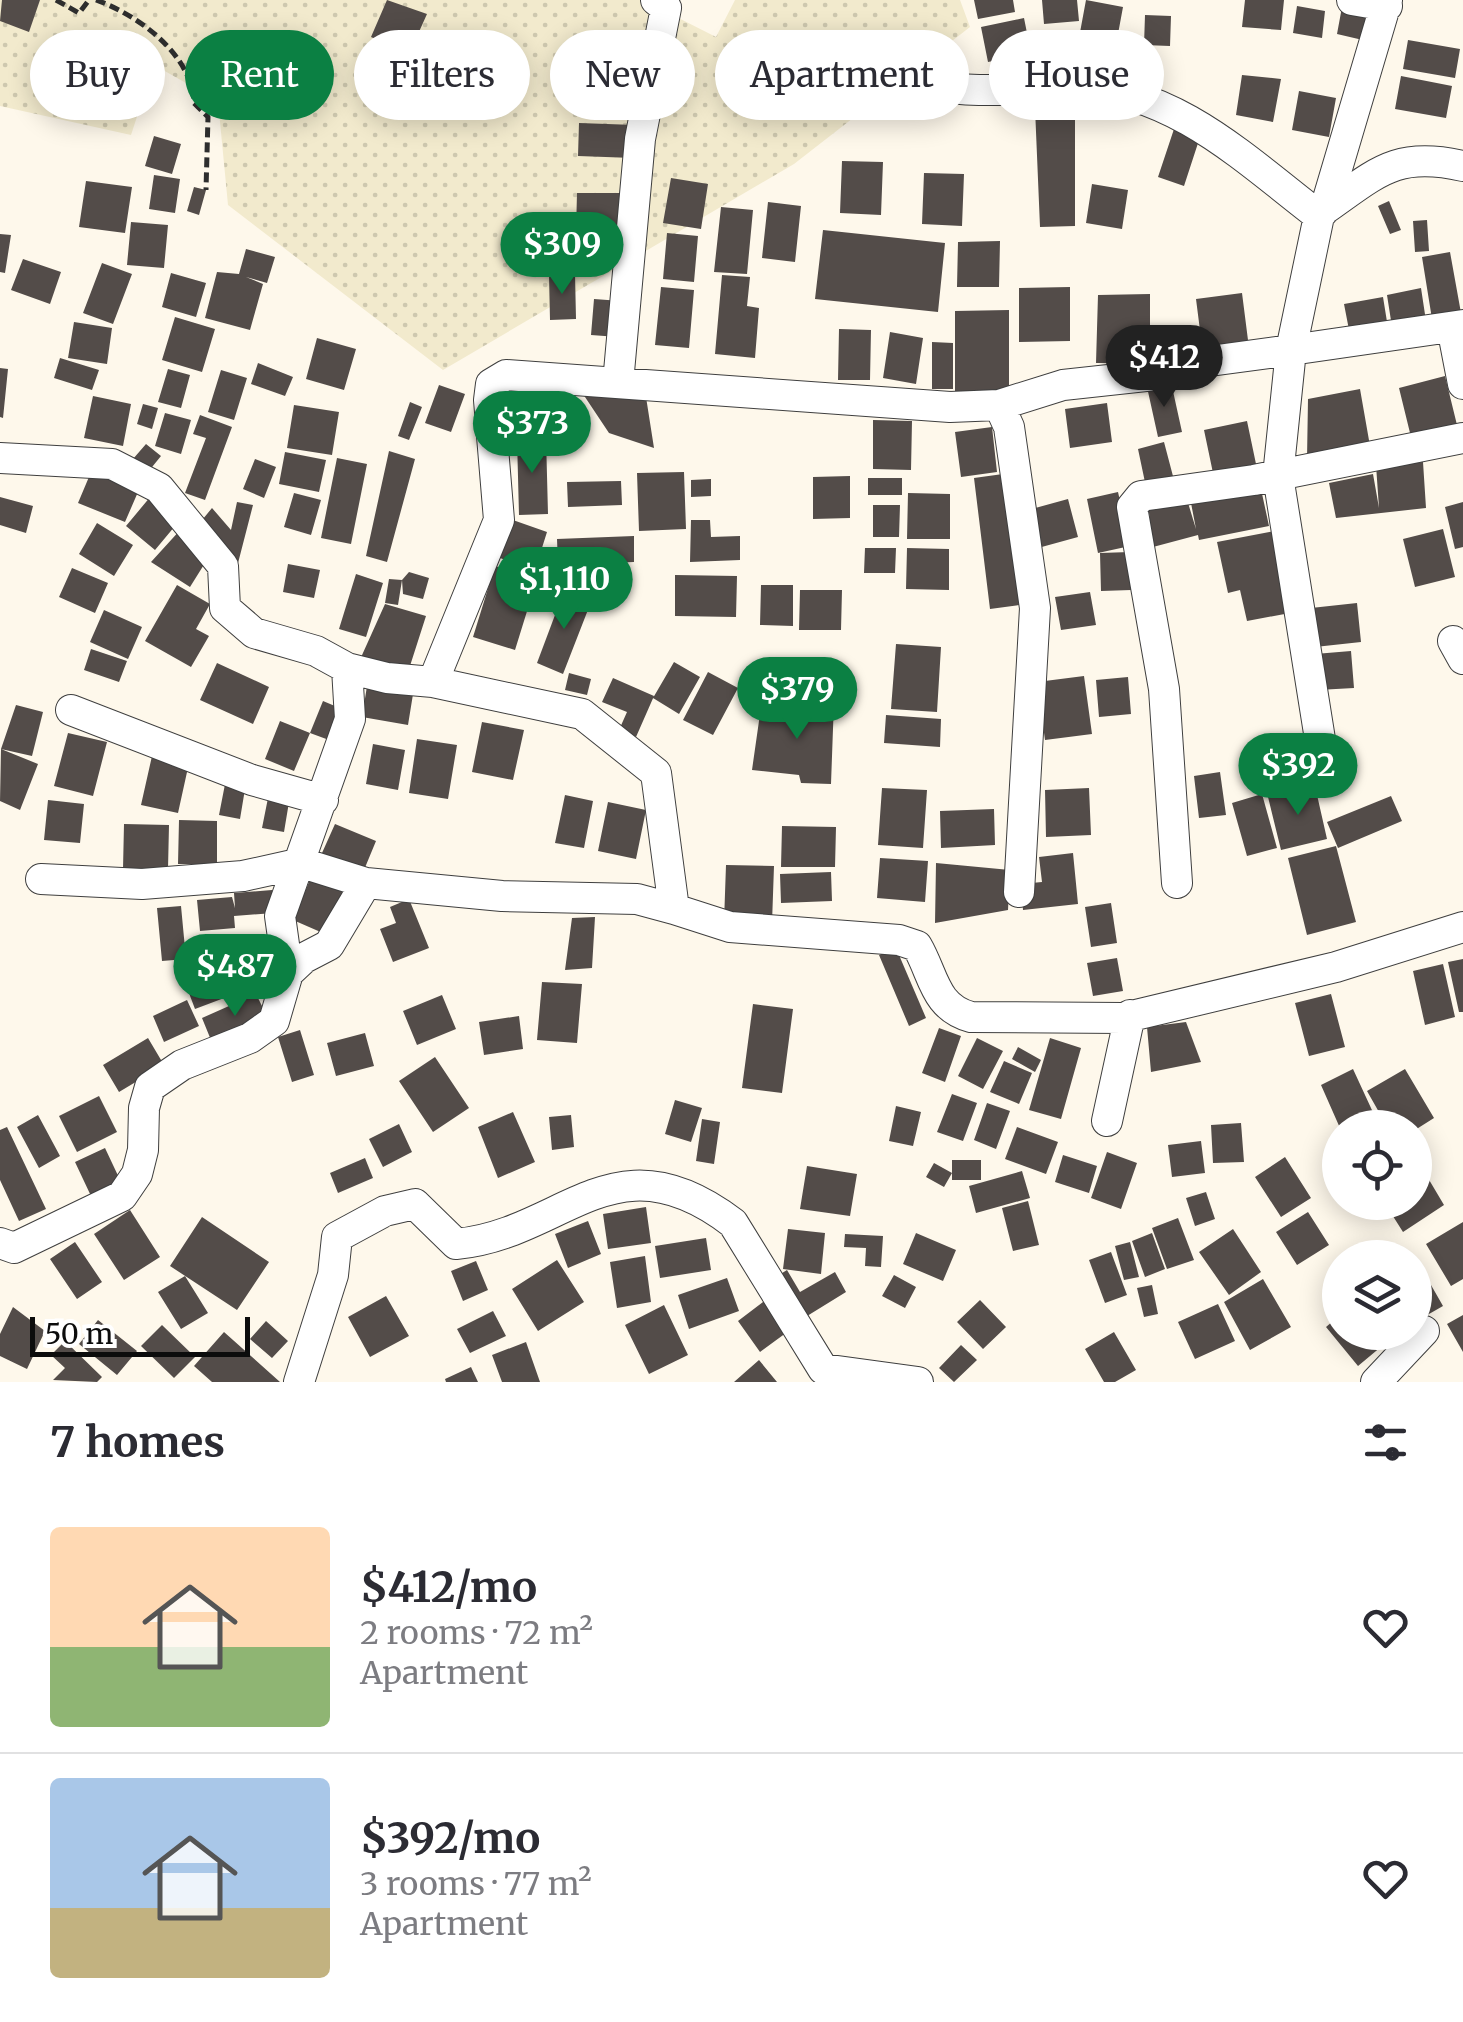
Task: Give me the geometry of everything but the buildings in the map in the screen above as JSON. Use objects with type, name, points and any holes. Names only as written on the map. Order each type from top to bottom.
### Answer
[{"type":"street","points":[[618,383],[640,139],[666,8],[656,0]]},
{"type":"street","points":[[1326,777],[1278,476],[1291,350],[1322,213],[1387,3],[1352,0]]},
{"type":"street","points":[[969,90],[1080,87],[1164,106],[1241,154],[1322,213]]},
{"type":"street","points":[[1322,213],[1379,172],[1408,160],[1429,158],[1463,166]]},
{"type":"street","points":[[433,682],[499,520],[491,384],[506,375],[856,402],[999,405],[1063,385],[1155,376],[1210,361],[1458,326],[1463,384]]},
{"type":"street","points":[[999,405],[1009,427],[1035,608],[1019,892]]},
{"type":"street","points":[[1177,883],[1164,688],[1132,507],[1141,496],[1278,476],[1463,438]]},
{"type":"street","points":[[0,458],[112,464],[158,488],[223,566],[225,608],[254,634],[316,651],[347,668],[387,678],[433,682],[582,714],[601,733],[644,759],[656,773],[674,909]]},
{"type":"street","points":[[0,1243],[14,1248],[122,1196],[136,1174],[143,1150],[144,1108],[150,1087],[182,1065],[250,1038],[274,1021],[288,974],[280,916],[350,719],[347,668]]},
{"type":"street","points":[[71,710],[252,780],[323,800]]},
{"type":"street","points":[[41,879],[142,884],[243,876],[302,863],[366,884],[502,896],[637,899],[730,927],[899,940],[918,946],[934,988],[954,1012],[972,1016],[1130,1015],[1336,967],[1463,927]]},
{"type":"street","points":[[288,974],[304,958],[329,945],[366,884]]},
{"type":"street","points":[[1107,1121],[1130,1015]]},
{"type":"street","points":[[299,1382],[333,1275],[338,1237],[385,1211],[414,1204],[456,1244],[490,1242],[564,1204],[622,1185],[660,1187],[718,1211],[733,1223],[818,1376],[918,1382]]},
{"type":"street","points":[[1376,1382],[1406,1350]]},
{"type":"path","points":[[56,0],[78,13],[92,0],[130,12],[177,59],[193,83],[194,103],[208,117],[206,190]]},
{"type":"shaded area","points":[[0,0],[643,0],[715,36],[715,120],[851,120],[794,164],[443,370],[228,205],[220,120],[334,120],[334,30],[185,30],[185,82],[165,71],[165,30],[30,30],[30,113],[0,106]]},
{"type":"shaded area","points":[[735,0],[960,0],[970,27],[720,30]]},
{"type":"shaded area","points":[[63,120],[136,120],[131,135]]}]
